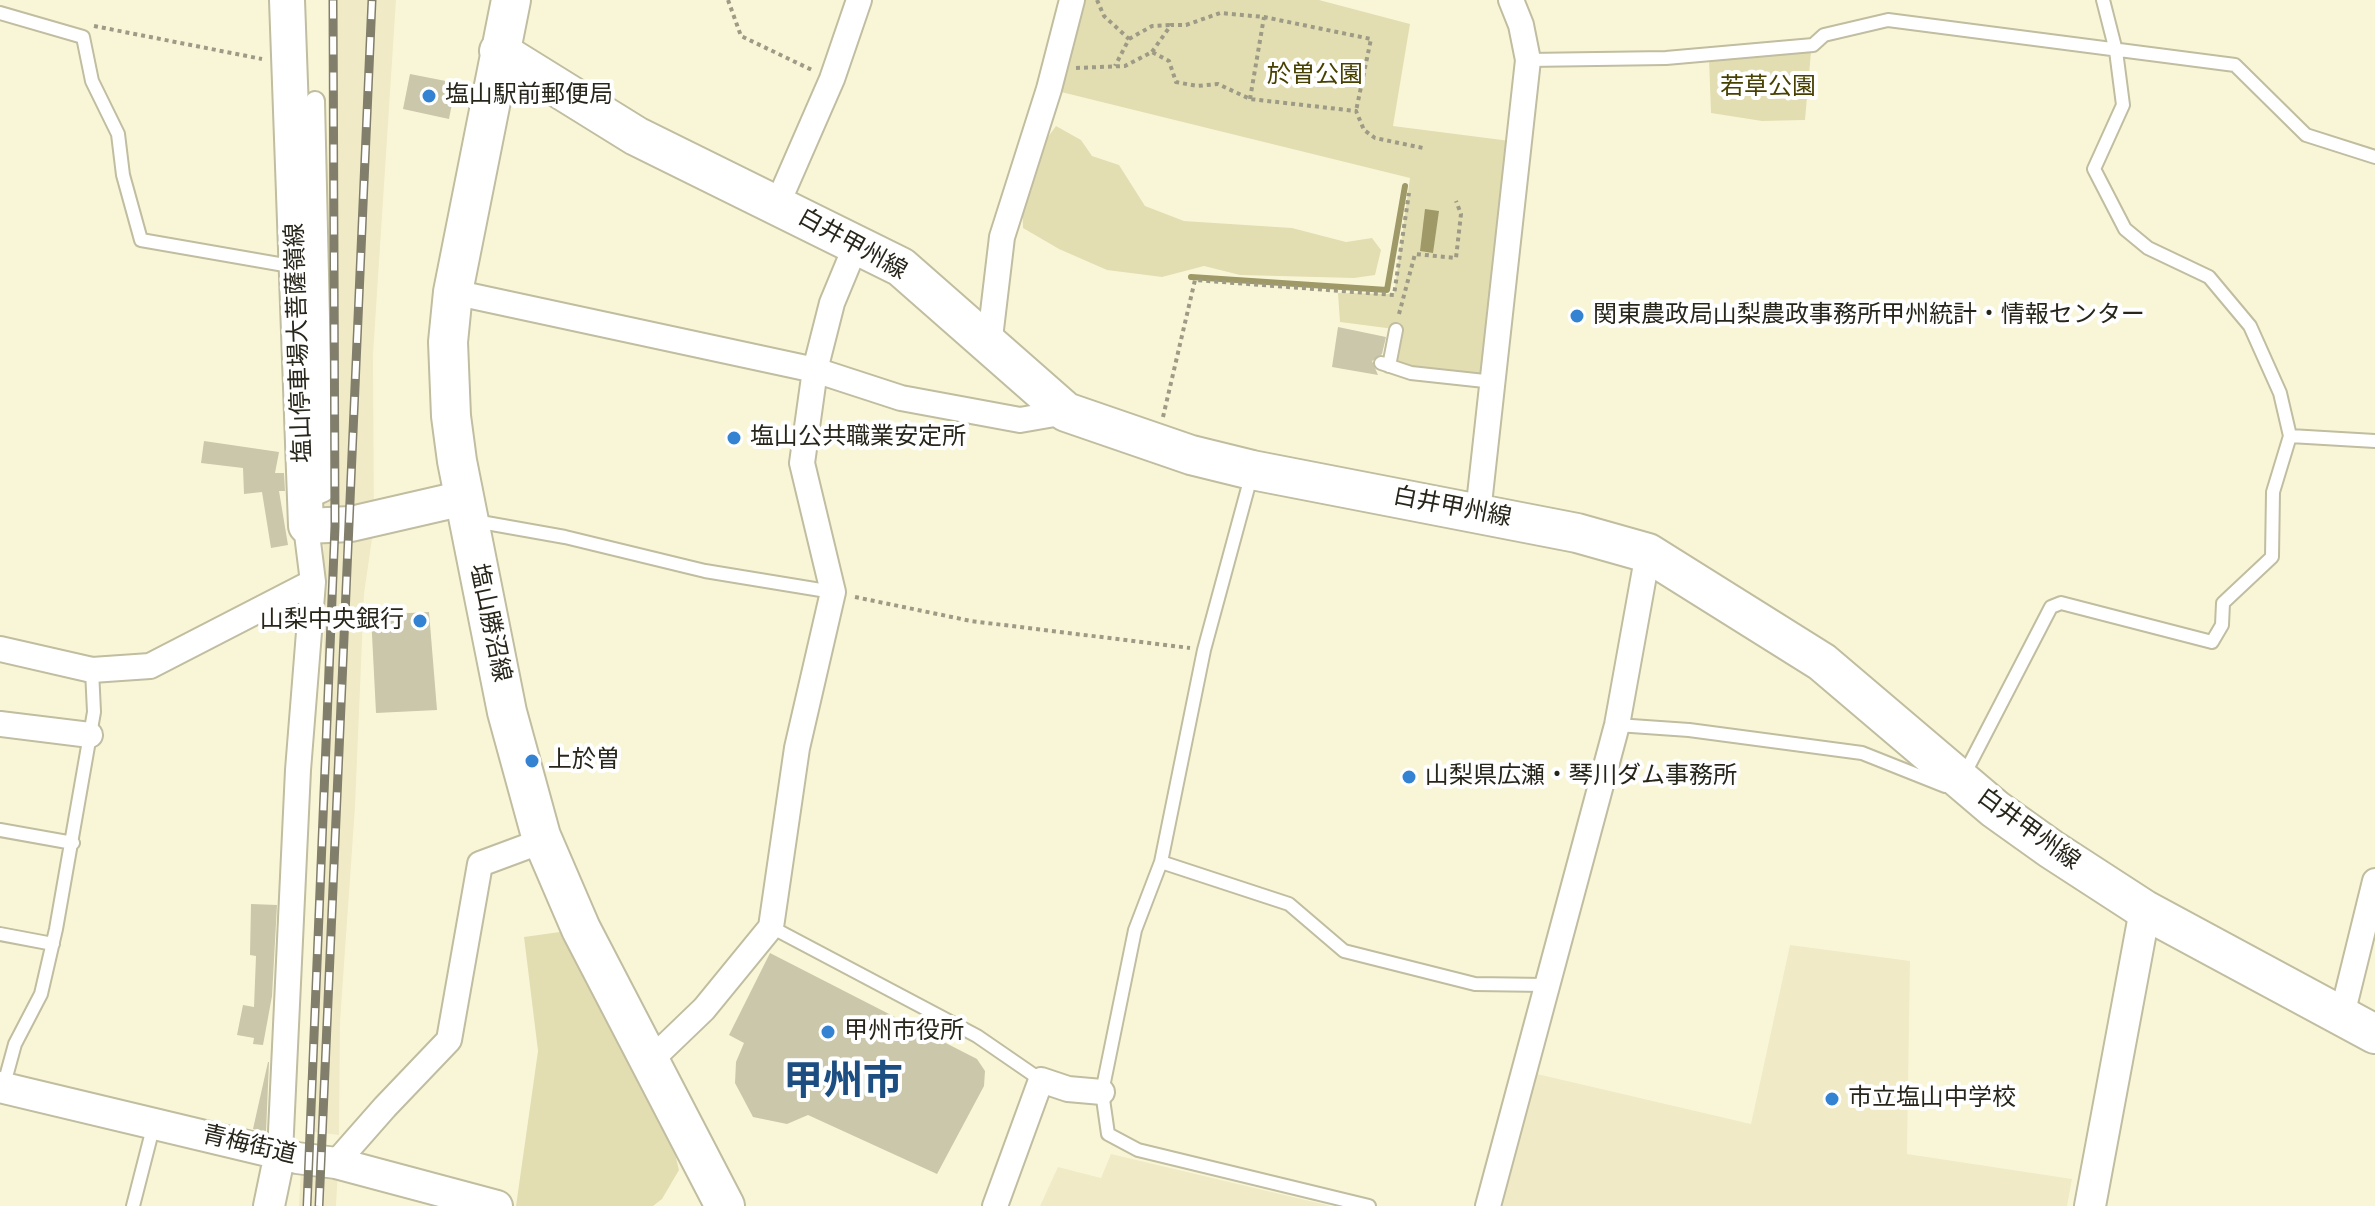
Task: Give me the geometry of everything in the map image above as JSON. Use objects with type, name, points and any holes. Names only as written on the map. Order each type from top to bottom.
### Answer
[{"type":"main road","name":"塩山停車場大菩薩嶺線","points":[[287,0],[299,267],[305,513]]},
{"type":"main road","name":"塩山勝沼線","points":[[511,0],[453,292],[448,342],[451,416],[466,509],[507,712],[542,841],[581,929],[652,1059],[725,1206]]},
{"type":"main road","name":"白井甲州線","points":[[499,51],[636,136],[901,267],[1066,412],[1157,443],[1252,470],[1478,513],[1648,553],[1822,662],[1995,809],[2145,910],[2375,1034]]},
{"type":"main road","points":[[305,513],[376,520],[466,509]]},
{"type":"street","points":[[777,205],[832,79],[859,0]]},
{"type":"street","points":[[989,346],[1002,237],[1056,63],[1072,0]]},
{"type":"street","points":[[1478,513],[1528,60],[1521,25],[1511,0]]},
{"type":"street","points":[[269,1206],[280,1153],[298,770],[313,582],[305,513],[324,492],[315,101]]},
{"type":"street","points":[[652,1059],[704,1009],[771,927],[797,748],[833,592],[802,463],[815,370],[832,303],[856,245]]},
{"type":"street","points":[[453,292],[815,370],[901,398],[1020,420],[1066,412]]},
{"type":"street","points":[[1488,1206],[1617,725],[1648,553]]},
{"type":"street","points":[[0,649],[92,670],[150,666],[313,582]]},
{"type":"street","points":[[0,724],[90,735]]},
{"type":"street","points":[[339,1164],[341,1157],[385,1107],[449,1040],[480,864],[542,841]]},
{"type":"street","points":[[2342,1015],[2375,881]]},
{"type":"street","points":[[2090,1206],[2145,910]]},
{"type":"street","points":[[995,1206],[1041,1080],[1068,1089],[1102,1092]]},
{"type":"street","name":"青梅街道","points":[[1,1088],[339,1164],[497,1206]]},
{"type":"lane","points":[[1962,781],[2051,607],[2061,603],[2212,642],[2222,625],[2223,603],[2272,557],[2273,492],[2290,436],[2280,393],[2250,326],[2209,277],[2148,248],[2125,229],[2094,169],[2123,105],[2116,51],[2103,0]]},
{"type":"lane","points":[[0,13],[83,37],[92,81],[118,134],[123,175],[141,240],[299,267]]},
{"type":"lane","points":[[1528,60],[1666,58],[1813,45],[1824,35],[1888,20],[2235,65],[2306,135],[2375,157]]},
{"type":"lane","points":[[1396,330],[1385,364],[1411,373],[1494,382]]},
{"type":"lane","points":[[2290,436],[2375,441]]},
{"type":"lane","points":[[1252,470],[1204,650],[1161,862],[1135,930],[1102,1092],[1108,1134],[1138,1150],[1369,1206]]},
{"type":"lane","points":[[466,509],[705,571],[833,592]]},
{"type":"lane","points":[[1,1088],[15,1044],[41,994],[53,944],[94,712],[92,670]]},
{"type":"lane","points":[[1617,725],[1689,730],[1862,753],[1915,772],[1995,809]]},
{"type":"lane","points":[[0,830],[73,843]]},
{"type":"lane","points":[[1161,862],[1289,904],[1344,951],[1475,984],[1545,985]]},
{"type":"lane","points":[[771,927],[977,1036],[1041,1080]]},
{"type":"lane","points":[[0,934],[53,944]]},
{"type":"lane","points":[[133,1206],[154,1123]]},
{"type":"path","points":[[728,0],[741,36],[832,79]]},
{"type":"path","points":[[1097,0],[1104,16],[1129,39]]},
{"type":"path","points":[[1115,66],[1129,39],[1152,26],[1186,25],[1220,13],[1264,17],[1371,39],[1356,111],[1364,130],[1375,138],[1423,148]]},
{"type":"path","points":[[1250,99],[1264,17]]},
{"type":"path","points":[[83,37],[89,25],[291,65]]},
{"type":"path","points":[[1056,63],[1087,70],[1125,66],[1152,52],[1171,25]]},
{"type":"path","points":[[1152,52],[1169,61],[1176,82],[1197,86],[1218,84],[1250,99],[1356,111]]},
{"type":"path","points":[[1157,443],[1195,280],[1394,295],[1409,193]]},
{"type":"path","points":[[1396,330],[1415,254],[1456,258],[1461,214],[1456,201]]},
{"type":"path","points":[[833,592],[971,621],[1204,650]]},
{"type":"shaded area","points":[[330,0],[396,0],[373,355],[374,525],[364,594],[355,807],[340,1022],[339,1135],[306,1131],[324,712],[323,442]]},
{"type":"shaded area","points":[[1425,209],[1439,211],[1433,253],[1420,251]]},
{"type":"shaded area","name":"市立塩山中学校","points":[[1790,945],[1910,961],[1907,1154],[2072,1179],[2067,1206],[1501,1206],[1537,1074],[1751,1124]]},
{"type":"shaded area","points":[[1111,1154],[1331,1206],[1040,1206],[1058,1167],[1101,1178]]},
{"type":"shaded area","points":[[301,1168],[338,1170],[336,1206],[299,1206]]},
{"type":"green space","name":"於曽公園","points":[[1072,0],[1319,0],[1410,24],[1393,126],[1518,142],[1495,376],[1396,365],[1402,330],[1340,322],[1338,293],[1394,294],[1410,178],[1049,89]]},
{"type":"green space","name":"若草公園","points":[[1811,52],[1805,120],[1762,121],[1711,113],[1709,59]]},
{"type":"green space","points":[[1056,126],[1081,140],[1092,156],[1119,165],[1145,206],[1184,221],[1292,228],[1346,242],[1372,238],[1381,250],[1375,275],[1354,278],[1240,275],[1204,266],[1162,277],[1107,270],[1059,249],[1023,228],[1022,200],[1037,152]]},
{"type":"green space","points":[[581,929],[652,1059],[679,1170],[662,1199],[653,1206],[516,1206],[538,1051],[524,937]]},
{"type":"building","name":"塩山駅前郵便局","points":[[410,74],[456,83],[449,119],[403,109]]},
{"type":"building","points":[[1338,327],[1386,337],[1382,354],[1372,361],[1378,375],[1332,367]]},
{"type":"building","points":[[204,441],[279,452],[275,473],[284,473],[285,491],[279,491],[288,545],[271,548],[262,492],[244,494],[243,468],[201,463]]},
{"type":"building","points":[[429,612],[437,710],[376,713],[371,615]]},
{"type":"building","points":[[251,904],[277,905],[272,996],[263,1045],[253,1044],[254,1038],[237,1035],[243,1005],[254,1007],[256,956],[250,955]]},
{"type":"building","points":[[770,953],[977,1059],[985,1071],[984,1086],[937,1174],[808,1115],[787,1124],[753,1117],[735,1083],[736,1062],[744,1043],[729,1035]]},
{"type":"building","points":[[269,1062],[266,1132],[253,1129]]},
{"type":"waterway","points":[[1191,277],[1387,290],[1405,186]]},
{"type":"railway","points":[[307,1206],[335,526],[333,0]]},
{"type":"railway","points":[[319,1206],[372,0]]},
{"type":"place","name":"塩山駅前郵便局","points":[[429,96]]},
{"type":"place","name":"関東農政局山梨農政事務所甲州統計・情報センター","points":[[1577,316]]},
{"type":"place","name":"塩山公共職業安定所","points":[[734,438]]},
{"type":"place","name":"山梨中央銀行","points":[[420,621]]},
{"type":"place","name":"上於曽","points":[[532,761]]},
{"type":"place","name":"山梨県広瀬・琴川ダム事務所","points":[[1409,777]]},
{"type":"place","name":"甲州市役所","points":[[828,1032]]},
{"type":"place","name":"市立塩山中学校","points":[[1832,1099]]},
{"type":"district","name":"甲州市","points":[[843,1084]]}]
